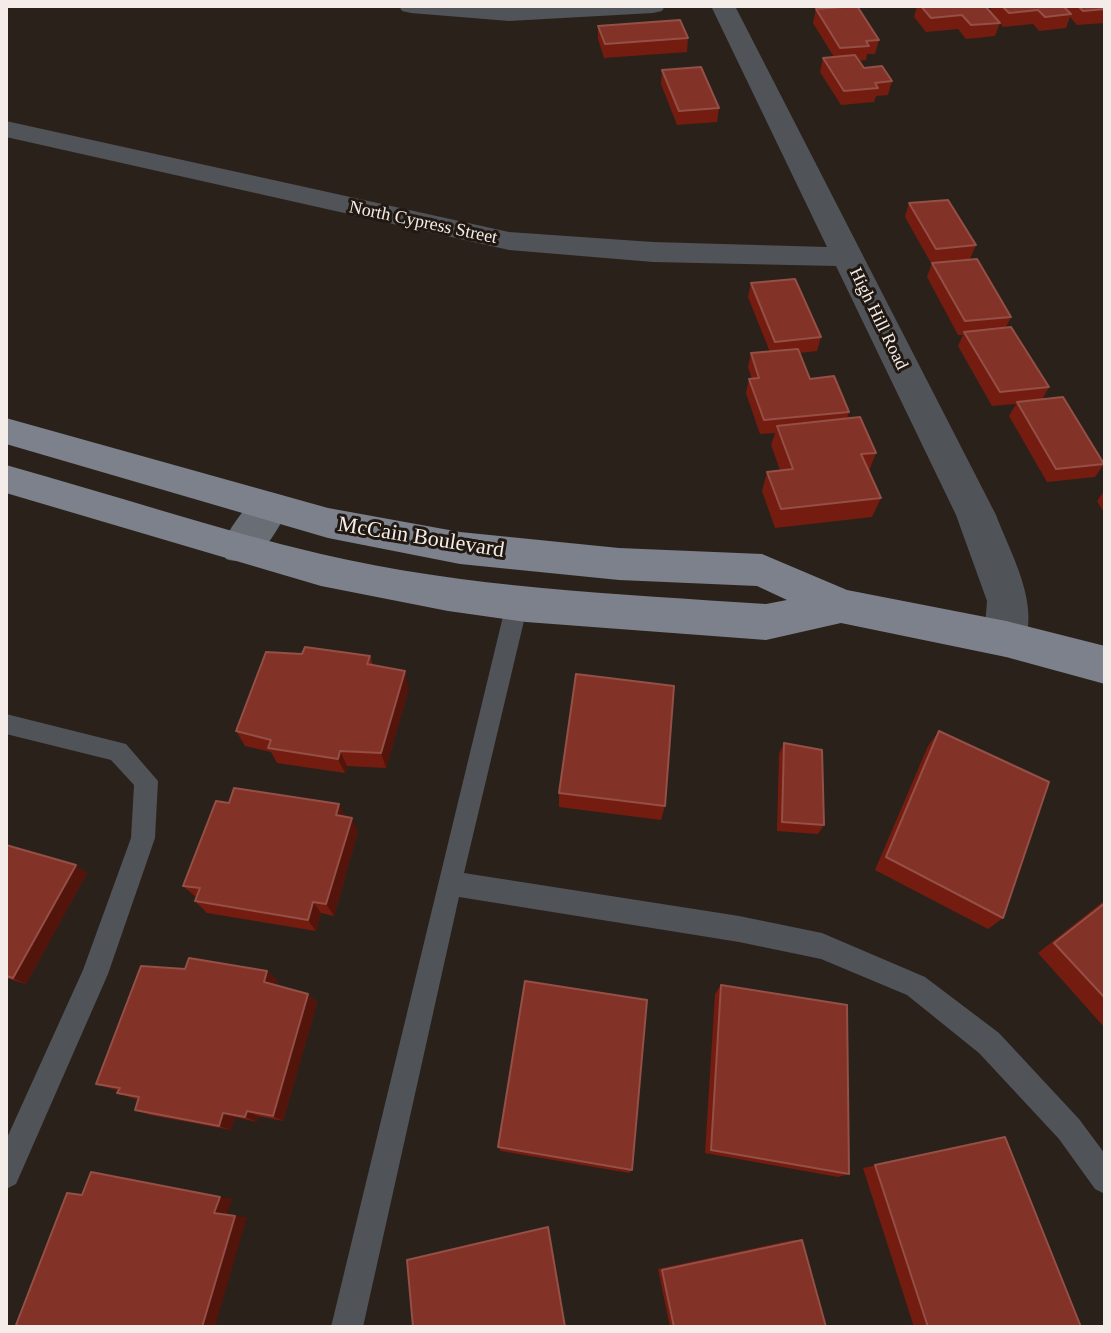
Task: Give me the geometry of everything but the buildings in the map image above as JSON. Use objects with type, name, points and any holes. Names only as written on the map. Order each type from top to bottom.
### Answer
[{"type":"main road","name":"McCain Boulevard","points":[[6,431],[328,523],[460,548],[619,564],[762,570],[841,606],[1006,639],[1105,665]]},
{"type":"main road","name":"McCain Boulevard","points":[[6,479],[321,570],[448,594],[517,604],[766,622],[841,606]]},
{"type":"main road","points":[[240,548],[270,507]]},
{"type":"street","points":[[411,6],[509,14],[653,6]]},
{"type":"street","name":"High Hill Road","points":[[723,6],[991,551],[1008,601],[1006,639]]},
{"type":"street","name":"North Cypress Street","points":[[6,129],[509,241],[653,252],[847,257]]},
{"type":"lane","points":[[347,1327],[517,604]]},
{"type":"lane","points":[[6,724],[118,751],[146,781],[143,838],[95,974],[6,1174]]},
{"type":"lane","points":[[449,883],[739,929],[822,946],[916,986],[989,1043],[1069,1129],[1105,1179]]}]
